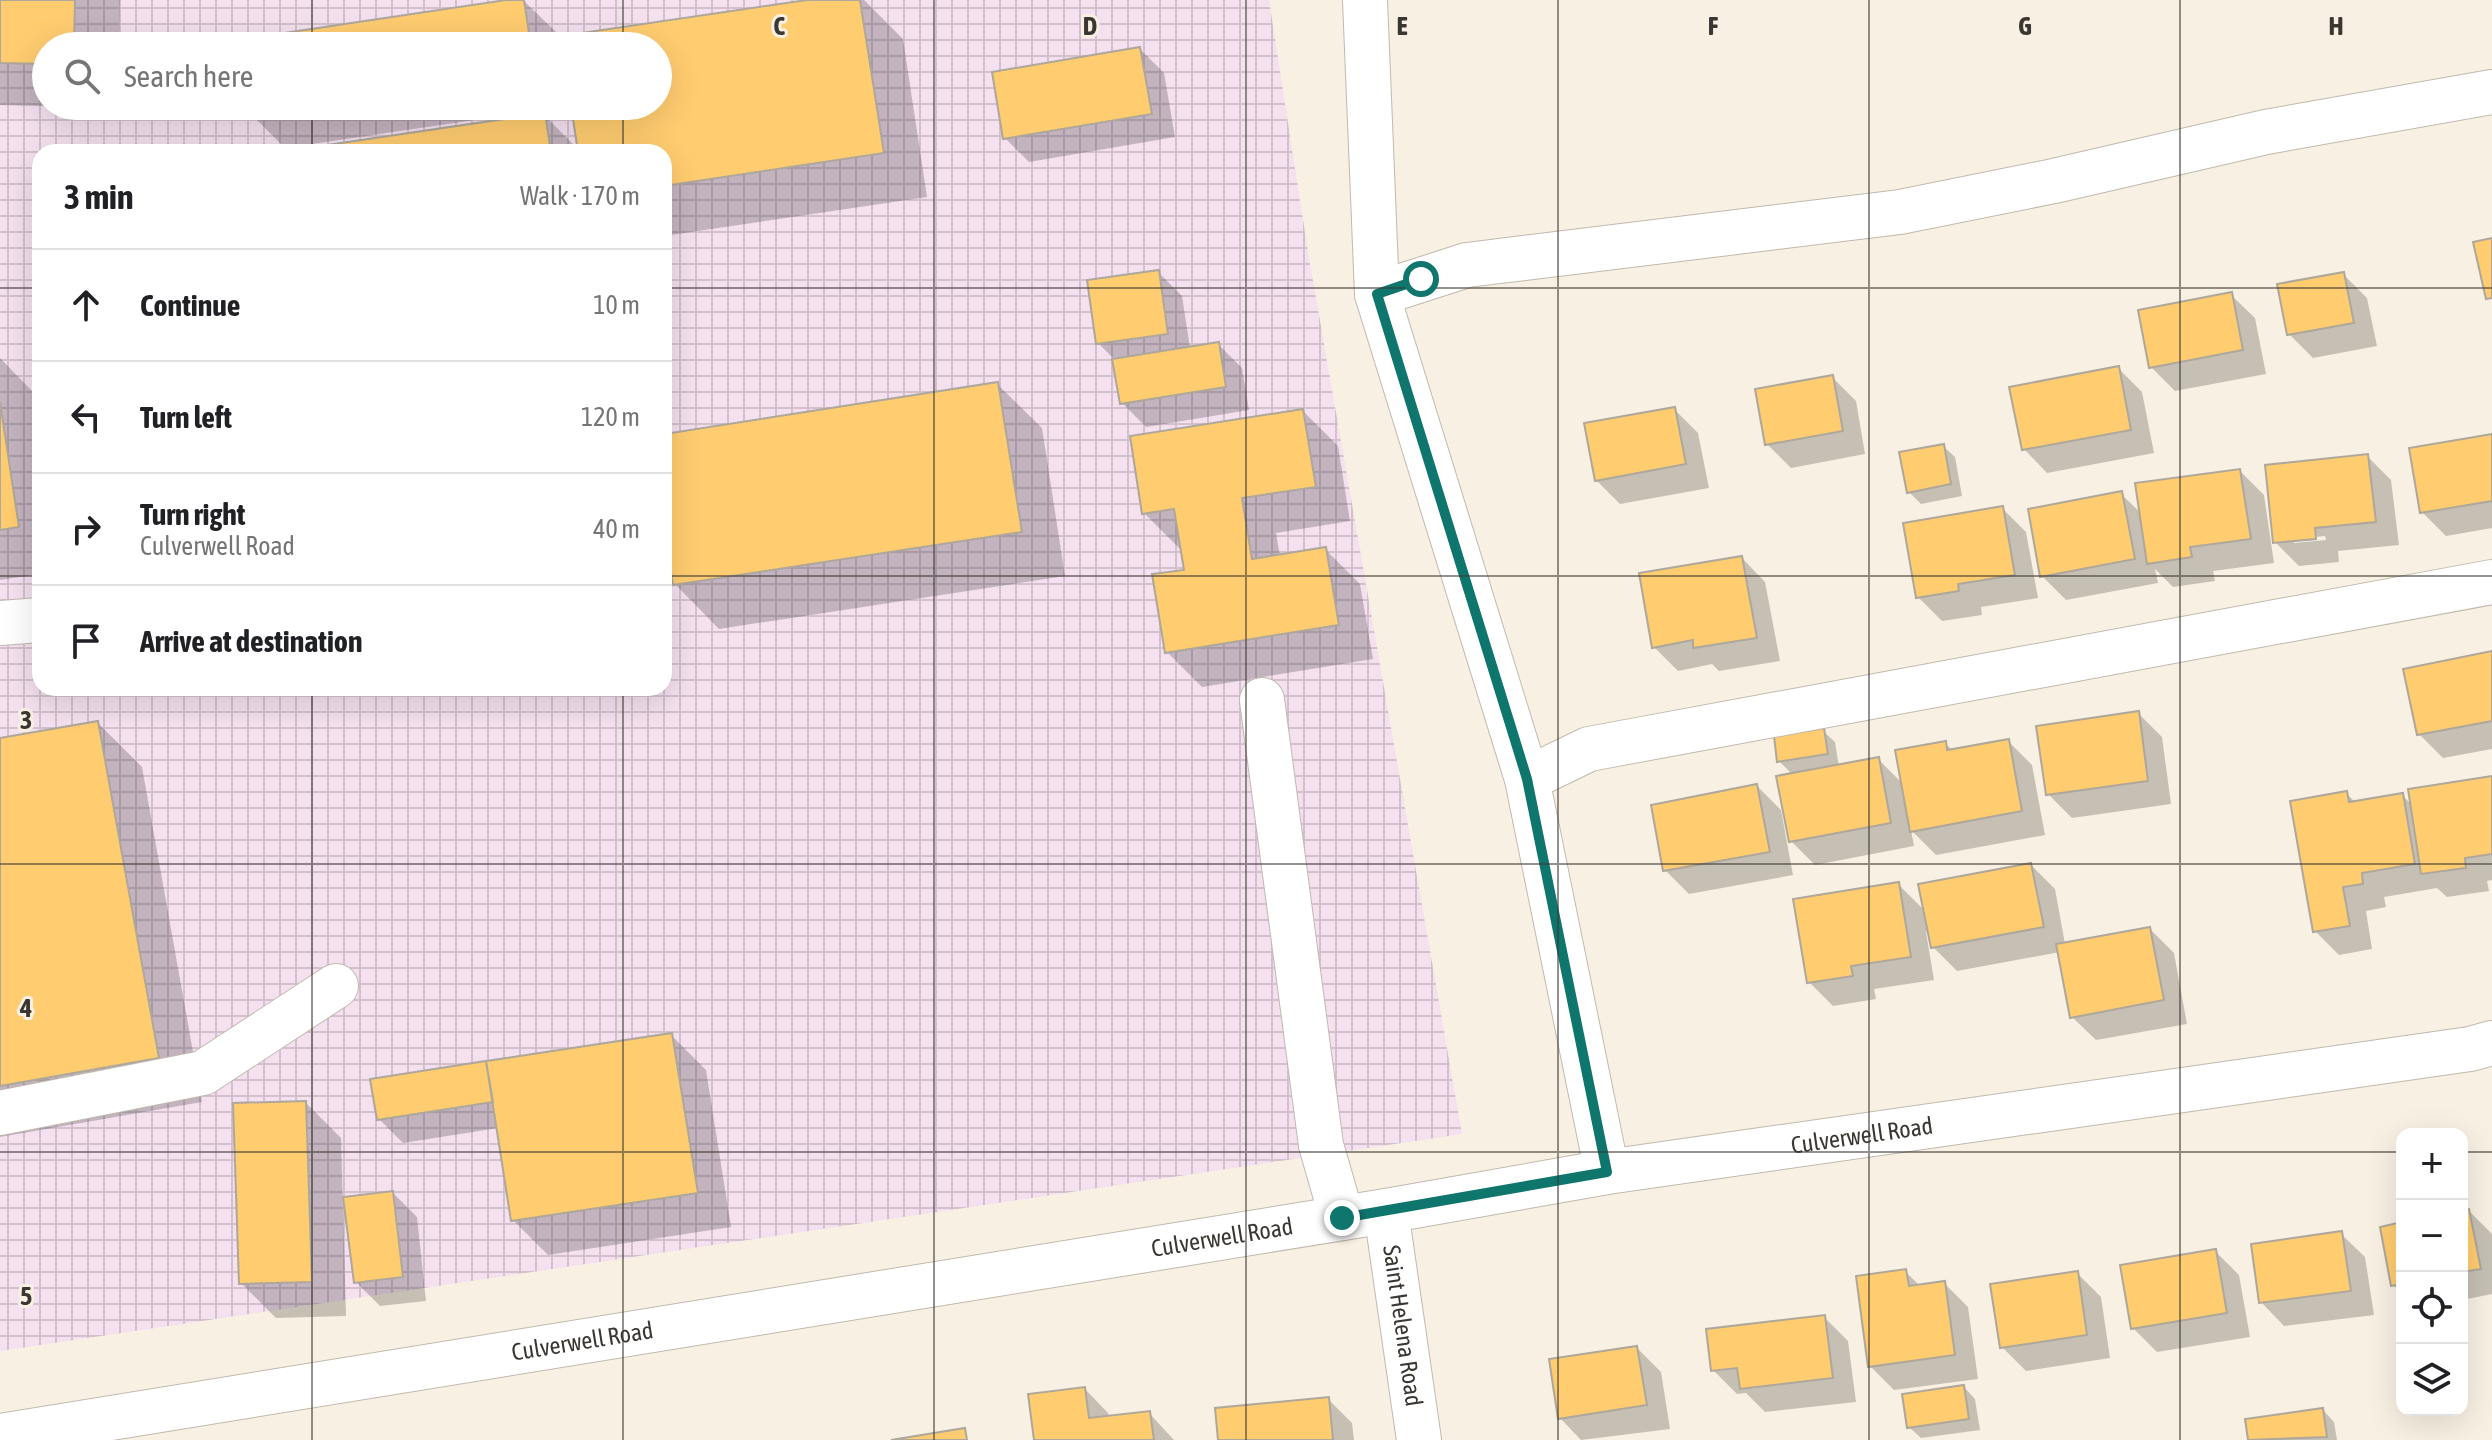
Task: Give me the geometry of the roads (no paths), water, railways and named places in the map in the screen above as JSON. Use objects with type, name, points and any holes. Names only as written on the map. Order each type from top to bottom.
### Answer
[{"type":"street","points":[[1365,0],[1377,294],[1527,779],[1607,1172]]},
{"type":"street","points":[[1377,294],[1467,265],[1900,212],[2054,181],[2266,132],[2492,92]]},
{"type":"street","points":[[1527,779],[1589,749],[2492,582]]},
{"type":"street","points":[[0,623],[32,621]]},
{"type":"street","points":[[1262,700],[1321,1145],[1342,1218]]},
{"type":"street","points":[[0,1113],[203,1073],[336,986]]},
{"type":"street","name":"Culverwell Road","points":[[0,1436],[1386,1211],[1607,1172],[2454,1051],[2492,1043]]},
{"type":"street","name":"Saint Helena Road","points":[[1386,1211],[1419,1440]]}]
